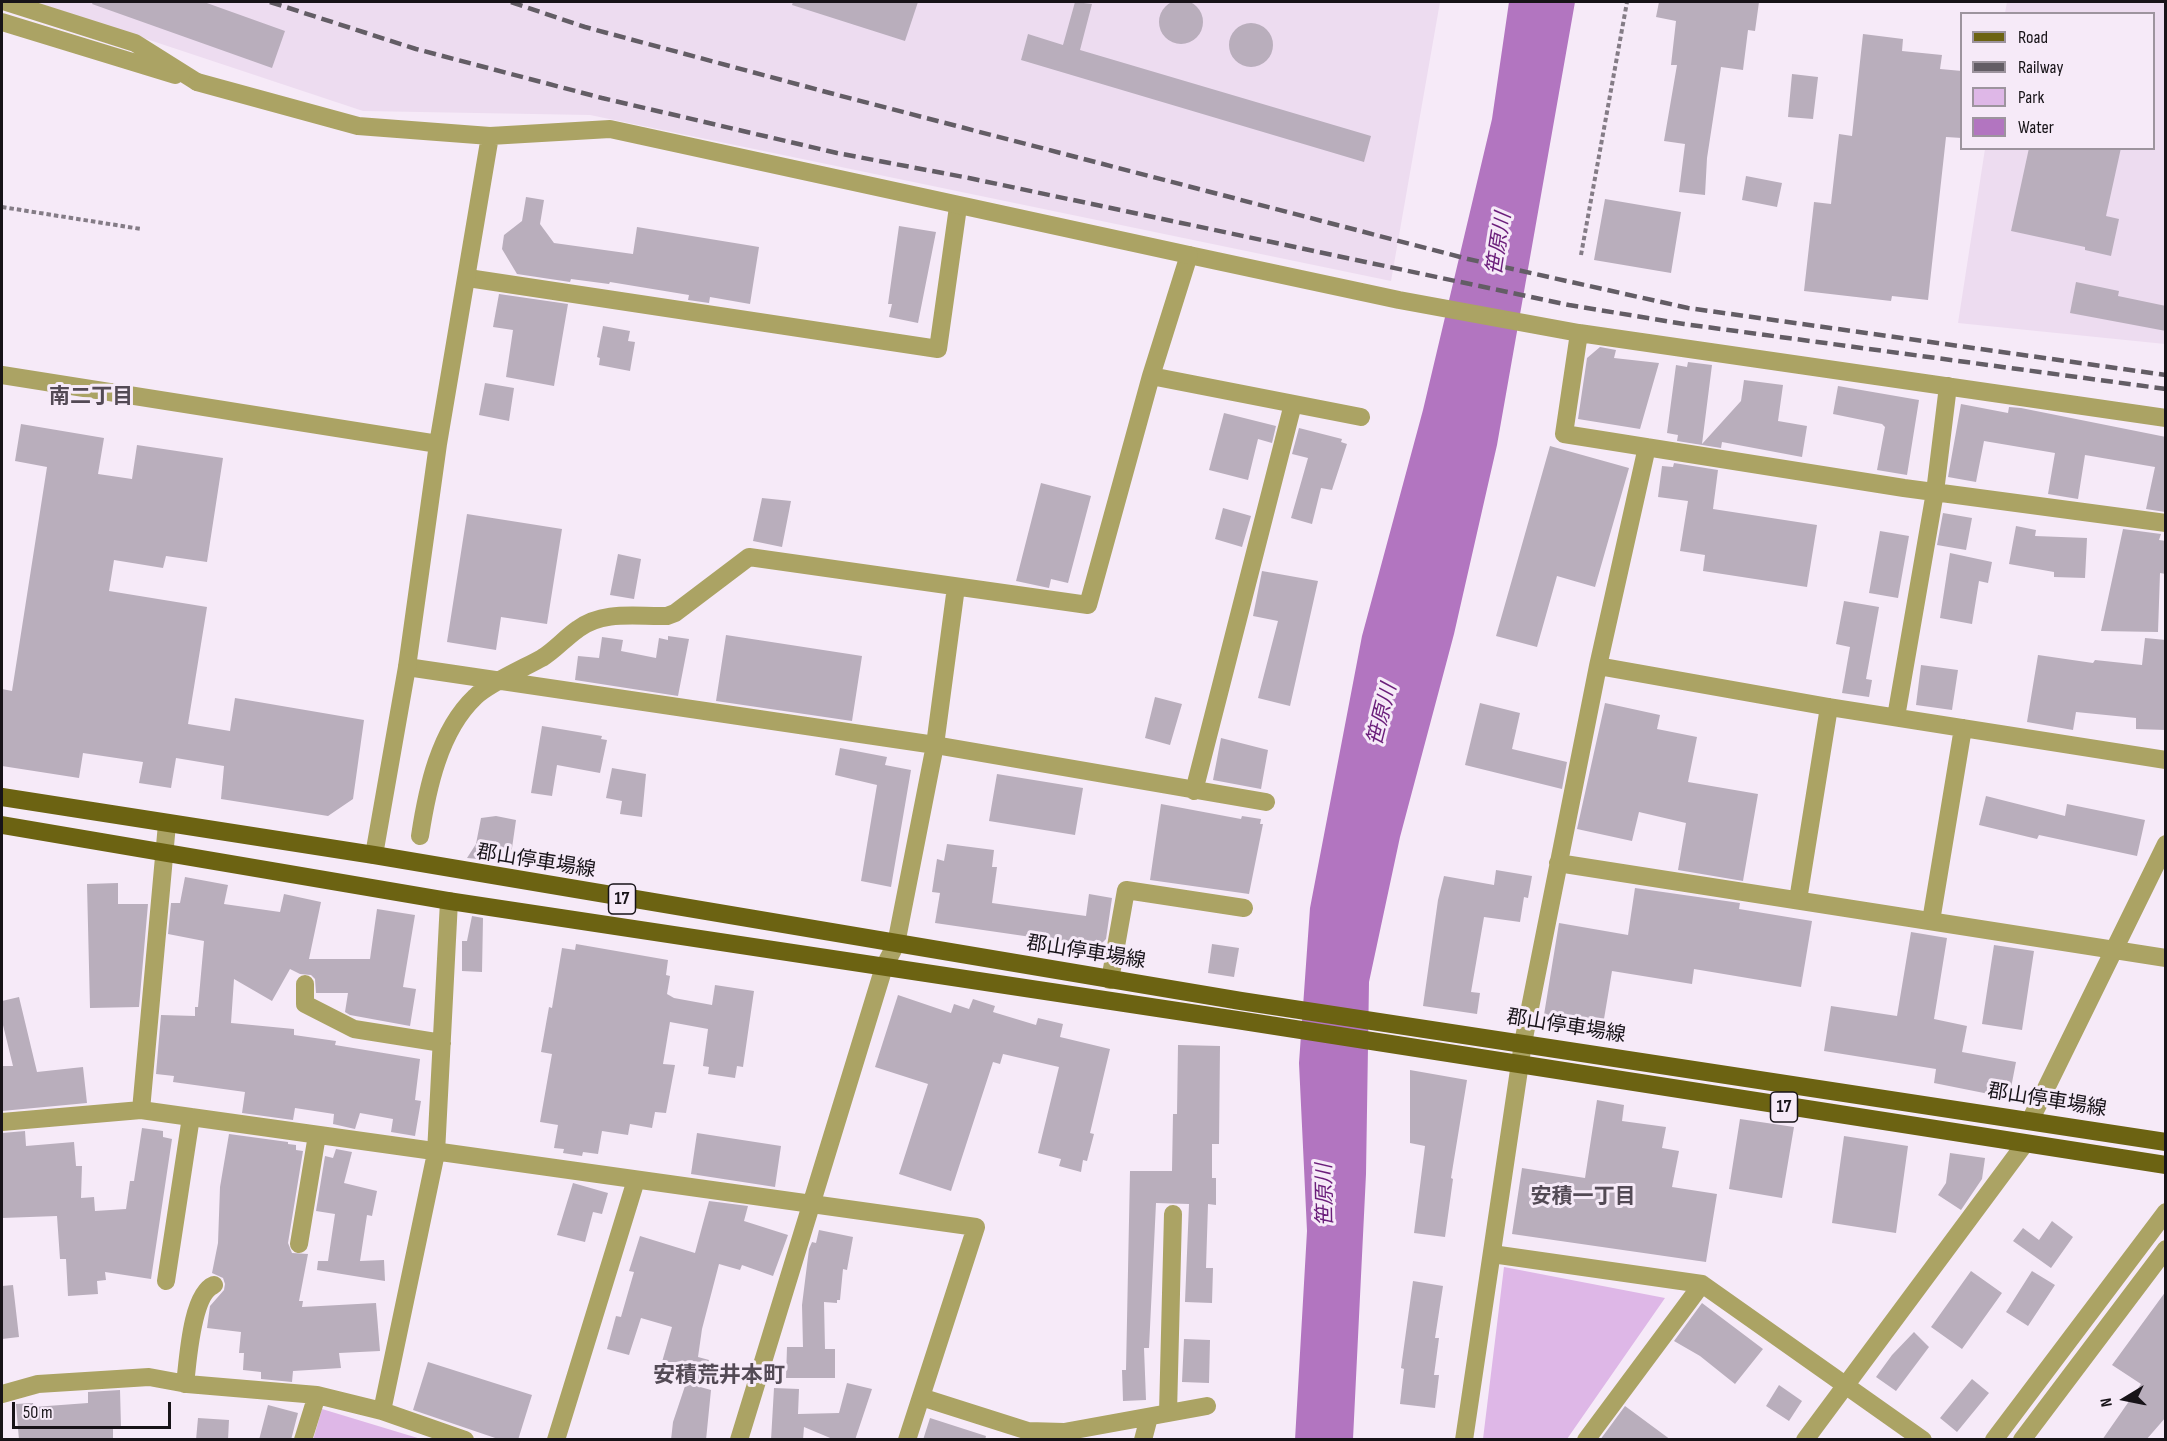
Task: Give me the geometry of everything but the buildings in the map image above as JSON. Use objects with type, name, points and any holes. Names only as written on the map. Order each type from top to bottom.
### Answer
[{"type":"main road","name":"郡山停車場線","points":[[2,797],[374,855],[1110,980],[1404,1027],[1523,1043],[2166,1142]]},
{"type":"main road","name":"17","points":[[2,825],[449,901],[1237,1020],[2024,1145],[2166,1165]]},
{"type":"street","points":[[6,2],[135,43],[197,82]]},
{"type":"street","points":[[2,22],[197,82],[358,126],[490,136],[610,129],[958,207],[1400,300],[1572,330],[2166,418]]},
{"type":"street","points":[[374,855],[406,667],[438,444],[468,278],[490,136]]},
{"type":"street","points":[[468,278],[938,349],[958,207]]},
{"type":"street","points":[[420,836],[427,794],[438,758],[475,697],[549,654],[590,622],[612,617],[667,616],[675,613],[749,557],[1088,605],[1151,376],[1190,255]]},
{"type":"street","points":[[1572,330],[1564,434],[1935,492],[2166,524]]},
{"type":"street","points":[[2,375],[438,444]]},
{"type":"street","points":[[1151,376],[1361,417]]},
{"type":"street","points":[[1896,717],[1935,492],[1947,386]]},
{"type":"street","points":[[1194,791],[1293,404]]},
{"type":"street","points":[[1464,1440],[1523,1043],[1598,666],[1647,447]]},
{"type":"street","points":[[739,1440],[884,967],[896,944],[935,746],[956,587]]},
{"type":"street","points":[[1598,666],[1829,707],[2166,760]]},
{"type":"street","points":[[406,667],[935,746],[1266,802]]},
{"type":"street","points":[[1798,900],[1829,707]]},
{"type":"street","points":[[1932,921],[1963,728]]},
{"type":"street","points":[[141,1110],[167,824]]},
{"type":"street","points":[[2030,1121],[2166,844]]},
{"type":"street","points":[[1558,863],[2166,958]]},
{"type":"street","points":[[1110,980],[1126,890],[1244,908]]},
{"type":"street","points":[[382,1411],[436,1153],[449,901]]},
{"type":"street","points":[[305,984],[305,1004],[344,1026],[442,1043]]},
{"type":"street","points":[[2,1122],[141,1110],[436,1153],[811,1202],[976,1227],[907,1440]]},
{"type":"street","points":[[166,1281],[191,1117]]},
{"type":"street","points":[[299,1244],[317,1135]]},
{"type":"street","points":[[1805,1440],[2024,1145]]},
{"type":"street","points":[[556,1440],[636,1180]]},
{"type":"street","points":[[1994,1440],[2166,1212]]},
{"type":"street","points":[[1168,1413],[1173,1214]]},
{"type":"street","points":[[2022,1440],[2166,1249]]},
{"type":"street","points":[[1492,1254],[1702,1284],[1923,1440]]},
{"type":"street","points":[[1586,1440],[1702,1284]]},
{"type":"street","points":[[184,1384],[195,1315],[206,1290],[214,1285]]},
{"type":"street","points":[[2,1394],[38,1384],[149,1377],[184,1384],[317,1395],[382,1411],[465,1440]]},
{"type":"street","points":[[303,1440],[317,1395]]},
{"type":"street","points":[[921,1397],[1027,1435],[1064,1432],[1207,1406]]},
{"type":"street","points":[[1143,1440],[1149,1417]]},
{"type":"path","points":[[1581,255],[1627,2]]},
{"type":"path","points":[[2,207],[141,228]]},
{"type":"shaded area","points":[[35,2],[1440,2],[1391,281],[590,115],[363,111]]},
{"type":"shaded area","points":[[2007,2],[2165,2],[2165,344],[1958,323],[1985,150],[2155,150],[2155,12],[2005,12]]},
{"type":"green space","points":[[1504,1267],[1665,1298],[1567,1439],[1483,1439]]},
{"type":"green space","points":[[322,1409],[421,1439],[313,1440]]},
{"type":"water","name":"笹原川","points":[[1509,2],[1575,2],[1497,445],[1454,634],[1400,837],[1369,982],[1366,1174],[1353,1439],[1295,1440],[1307,1231],[1299,1063],[1310,908],[1362,636],[1423,410],[1492,119]]},
{"type":"railway","points":[[270,2],[416,49],[602,98],[837,153],[969,178],[1569,305],[1684,324],[2166,389]]},
{"type":"railway","points":[[511,2],[585,27],[830,93],[1468,259],[1688,308],[2166,375]]},
{"type":"district","name":"南二丁目","points":[[91,398]]},
{"type":"district","name":"安積一丁目","points":[[1583,1198]]},
{"type":"district","name":"安積荒井本町","points":[[719,1376]]}]
